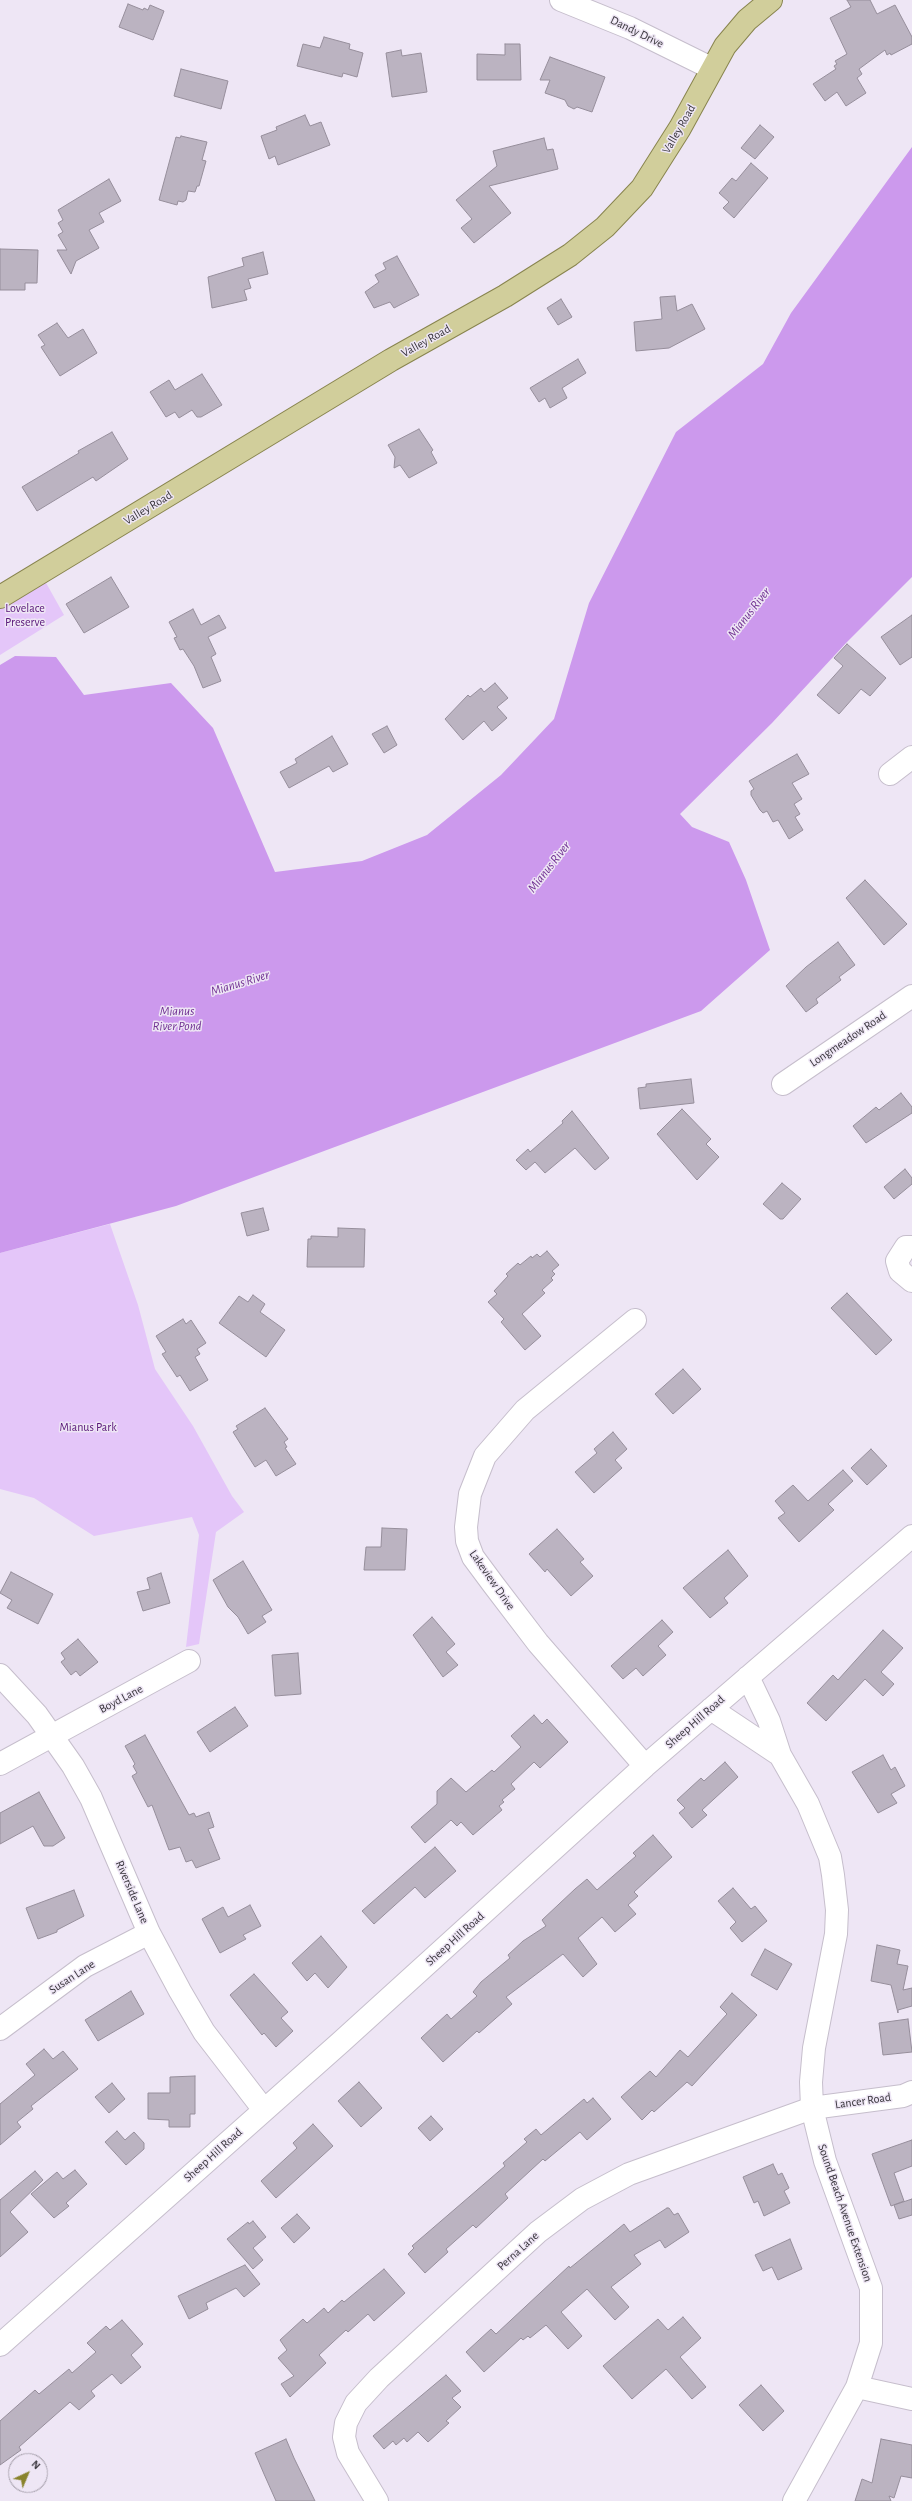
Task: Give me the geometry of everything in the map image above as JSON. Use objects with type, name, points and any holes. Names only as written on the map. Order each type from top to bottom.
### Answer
[{"type":"main road","name":"Valley Road","points":[[0,597],[391,360],[505,296],[570,255],[605,227],[642,188],[680,128],[711,68],[732,36],[771,0]]},
{"type":"street","name":"Dandy Drive","points":[[561,0],[624,25],[711,68]]},
{"type":"street","points":[[890,774],[912,757]]},
{"type":"street","name":"Longmeadow Road","points":[[783,1084],[912,996]]},
{"type":"street","points":[[912,1247],[906,1247],[897,1261],[900,1271],[912,1280]]},
{"type":"street","name":"Lakeview Drive","points":[[635,1320],[525,1410],[485,1456],[470,1494],[466,1528],[467,1541],[473,1557],[493,1584],[538,1643],[645,1766]]},
{"type":"street","name":"Sheep Hill Road","points":[[0,2345],[264,2110],[645,1766],[912,1536]]},
{"type":"street","name":"Boyd Lane","points":[[0,1764],[189,1661]]},
{"type":"street","name":"Riverside Lane","points":[[0,1675],[13,1686],[52,1736],[91,1798],[150,1933],[204,2032],[264,2110]]},
{"type":"street","name":"Sound Beach Avenue Extension","points":[[748,1677],[769,1721],[780,1755],[808,1804],[830,1857],[837,1910],[832,1962],[814,2048],[810,2082],[812,2108],[825,2161],[871,2288],[871,2343],[857,2387],[794,2501]]},
{"type":"street","name":"Sound Beach Avenue Extension","points":[[711,1708],[780,1755]]},
{"type":"street","name":"Susan Lane","points":[[0,2029],[85,1966],[150,1933]]},
{"type":"street","name":"Lancer Road","points":[[812,2108],[903,2096],[912,2092]]},
{"type":"street","name":"Perna Lane","points":[[378,2501],[356,2468],[346,2445],[346,2423],[356,2403],[379,2378],[538,2232],[582,2199],[629,2174],[812,2108]]},
{"type":"street","points":[[857,2387],[912,2399]]},
{"type":"green space","name":"Lovelace Preserve","points":[[45,581],[64,615],[0,655],[0,606]]},
{"type":"green space","name":"Mianus Park","points":[[110,1224],[138,1305],[155,1369],[193,1426],[232,1496],[244,1512],[216,1532],[199,1644],[186,1647],[199,1535],[192,1517],[94,1536],[34,1498],[0,1489],[0,1253]]},
{"type":"water","name":"Mianus River Pond","points":[[912,147],[912,577],[846,643],[772,723],[680,814],[692,827],[729,842],[746,880],[770,950],[701,1011],[176,1206],[0,1253],[0,665],[15,656],[56,657],[84,695],[171,683],[213,728],[275,872],[362,861],[427,835],[501,775],[554,719],[589,603],[676,432],[763,364],[791,313]]},
{"type":"building","points":[[847,0],[870,0],[877,14],[895,5],[912,37],[912,44],[891,55],[890,53],[887,55],[885,50],[859,69],[862,74],[857,78],[866,93],[846,106],[837,92],[825,101],[813,84],[836,69],[834,66],[837,64],[835,61],[847,54],[830,18],[851,7]]},
{"type":"building","points":[[128,4],[143,10],[144,8],[148,10],[150,5],[164,11],[153,40],[119,27]]},
{"type":"building","points":[[324,37],[350,44],[349,49],[363,53],[357,77],[343,73],[342,77],[297,66],[303,44],[320,48]]},
{"type":"building","points":[[505,44],[520,44],[521,80],[477,80],[477,54],[505,55]]},
{"type":"building","points":[[401,50],[402,56],[421,53],[427,92],[392,97],[386,53]]},
{"type":"building","points":[[550,57],[605,77],[592,112],[577,107],[574,109],[568,106],[565,100],[545,93],[550,80],[540,80]]},
{"type":"building","points":[[181,69],[228,81],[221,109],[174,96]]},
{"type":"building","points":[[305,115],[310,126],[321,122],[330,145],[278,165],[275,156],[269,159],[261,136],[277,130],[276,127]]},
{"type":"building","points":[[760,125],[774,137],[755,159],[741,148]]},
{"type":"building","points":[[181,136],[207,142],[202,160],[206,161],[199,186],[197,186],[195,192],[188,191],[186,200],[183,202],[178,201],[177,205],[159,200],[176,137],[180,138]]},
{"type":"building","points":[[544,138],[547,150],[553,149],[558,169],[489,186],[511,213],[474,243],[461,228],[472,219],[456,200],[497,166],[493,151]]},
{"type":"building","points":[[751,163],[768,178],[734,218],[723,208],[729,202],[719,193],[732,178],[736,181]]},
{"type":"building","points":[[109,179],[121,201],[99,213],[104,222],[89,230],[99,248],[76,261],[71,274],[57,250],[67,250],[58,235],[63,232],[58,223],[63,220],[58,210]]},
{"type":"building","points":[[0,249],[38,250],[37,283],[25,283],[25,290],[0,290]]},
{"type":"building","points":[[263,252],[268,274],[248,279],[251,288],[244,290],[247,300],[212,308],[208,277],[244,266],[242,258]]},
{"type":"building","points":[[397,256],[419,295],[394,308],[390,302],[374,308],[365,292],[379,282],[375,275],[386,269],[383,263]]},
{"type":"building","points":[[675,296],[677,311],[692,304],[705,329],[669,348],[636,351],[634,322],[662,319],[660,297]]},
{"type":"building","points":[[561,299],[572,317],[558,325],[547,308]]},
{"type":"building","points":[[57,323],[68,338],[83,329],[97,353],[60,376],[41,347],[45,345],[38,335]]},
{"type":"building","points":[[578,359],[586,373],[562,388],[567,398],[550,408],[545,398],[539,402],[530,388]]},
{"type":"building","points":[[202,374],[222,405],[201,417],[197,417],[192,410],[179,418],[175,412],[166,417],[150,392],[169,380],[175,390]]},
{"type":"building","points":[[419,429],[433,450],[431,452],[437,463],[409,478],[400,465],[394,468],[395,457],[388,445]]},
{"type":"building","points":[[112,432],[128,459],[96,481],[93,477],[37,511],[22,487],[79,453],[78,451]]},
{"type":"building","points":[[111,577],[129,607],[84,633],[66,604]]},
{"type":"building","points":[[193,609],[201,625],[219,615],[226,628],[208,637],[216,654],[211,657],[221,681],[203,688],[194,666],[183,649],[180,650],[174,638],[177,637],[169,622]]},
{"type":"building","points":[[912,615],[912,657],[900,665],[881,637]]},
{"type":"building","points":[[847,644],[886,678],[870,696],[861,689],[839,714],[817,695],[843,666],[834,658]]},
{"type":"building","points":[[495,683],[508,698],[497,707],[507,718],[492,731],[484,721],[463,740],[445,719],[468,695],[470,697],[481,688],[484,692]]},
{"type":"building","points":[[387,726],[397,745],[384,753],[372,734]]},
{"type":"building","points":[[332,736],[348,764],[333,772],[329,766],[289,788],[280,772],[297,763],[295,759]]},
{"type":"building","points":[[797,754],[809,774],[792,783],[802,799],[794,804],[800,814],[795,817],[803,830],[789,839],[778,820],[773,822],[767,811],[763,813],[760,810],[751,795],[751,791],[754,789],[749,781]]},
{"type":"building","points":[[865,880],[907,924],[884,945],[846,898]]},
{"type":"building","points":[[838,942],[855,965],[839,977],[841,980],[816,999],[818,1003],[806,1012],[786,986],[806,967]]},
{"type":"building","points":[[691,1079],[694,1103],[640,1109],[638,1088],[646,1087],[646,1084]]},
{"type":"building","points":[[901,1093],[912,1107],[912,1113],[866,1143],[853,1126],[876,1107],[879,1110]]},
{"type":"building","points":[[682,1109],[711,1139],[706,1144],[719,1157],[697,1180],[657,1134]]},
{"type":"building","points":[[572,1111],[609,1158],[595,1170],[575,1148],[545,1173],[535,1162],[526,1170],[516,1160],[528,1149],[530,1152],[563,1123],[562,1121]]},
{"type":"building","points":[[905,1169],[912,1178],[912,1184],[894,1199],[884,1187]]},
{"type":"building","points":[[782,1183],[801,1199],[783,1219],[780,1219],[763,1204]]},
{"type":"building","points":[[263,1208],[269,1230],[247,1236],[241,1213]]},
{"type":"building","points":[[338,1228],[365,1229],[364,1267],[307,1267],[308,1239],[311,1239],[311,1236],[338,1237]]},
{"type":"building","points":[[547,1251],[559,1265],[552,1271],[555,1274],[551,1278],[553,1280],[542,1290],[545,1293],[522,1314],[541,1336],[525,1350],[501,1322],[504,1319],[488,1302],[497,1294],[494,1291],[508,1276],[506,1274],[518,1263],[520,1265],[531,1256],[532,1258],[537,1254],[540,1257]]},
{"type":"building","points":[[847,1293],[892,1340],[876,1355],[831,1308]]},
{"type":"building","points":[[253,1295],[265,1304],[260,1312],[285,1330],[266,1357],[219,1323],[239,1296],[248,1302]]},
{"type":"building","points":[[183,1319],[186,1324],[191,1320],[206,1343],[197,1349],[200,1354],[195,1357],[208,1380],[190,1391],[180,1375],[177,1377],[162,1354],[166,1352],[156,1336]]},
{"type":"building","points":[[683,1369],[701,1389],[673,1414],[655,1394]]},
{"type":"building","points":[[265,1408],[288,1439],[284,1442],[287,1447],[285,1448],[296,1464],[276,1476],[266,1460],[255,1467],[233,1432],[238,1429],[236,1426]]},
{"type":"building","points":[[613,1432],[627,1449],[615,1460],[622,1468],[594,1493],[575,1472],[597,1453],[594,1449]]},
{"type":"building","points":[[871,1449],[887,1466],[867,1485],[851,1468]]},
{"type":"building","points":[[843,1470],[853,1481],[828,1504],[834,1510],[799,1542],[778,1518],[785,1513],[775,1501],[793,1485],[808,1501]]},
{"type":"building","points":[[382,1528],[407,1529],[405,1570],[364,1570],[366,1547],[381,1547]]},
{"type":"building","points":[[557,1529],[584,1559],[580,1562],[593,1576],[571,1596],[547,1569],[545,1572],[529,1554]]},
{"type":"building","points":[[728,1550],[748,1576],[724,1598],[728,1603],[710,1618],[683,1588]]},
{"type":"building","points":[[243,1561],[272,1610],[262,1616],[266,1622],[248,1634],[238,1617],[228,1607],[213,1580]]},
{"type":"building","points":[[11,1572],[53,1594],[38,1624],[7,1608],[12,1600],[0,1593]]},
{"type":"building","points":[[161,1573],[170,1603],[143,1611],[137,1592],[150,1589],[147,1578]]},
{"type":"building","points":[[432,1617],[455,1644],[446,1652],[458,1665],[443,1677],[413,1635]]},
{"type":"building","points":[[662,1620],[673,1632],[658,1646],[666,1655],[643,1676],[636,1668],[623,1679],[611,1666]]},
{"type":"building","points":[[883,1630],[903,1648],[881,1672],[894,1684],[883,1696],[865,1679],[826,1721],[807,1703],[833,1675],[838,1680]]},
{"type":"building","points":[[78,1639],[98,1662],[80,1676],[76,1671],[71,1675],[61,1662],[65,1659],[61,1653]]},
{"type":"building","points":[[298,1653],[301,1694],[275,1696],[272,1655]]},
{"type":"building","points":[[235,1707],[248,1726],[210,1752],[197,1732]]},
{"type":"building","points":[[534,1715],[542,1724],[547,1719],[568,1742],[540,1768],[534,1762],[511,1784],[515,1789],[502,1800],[504,1802],[499,1806],[502,1810],[473,1835],[461,1822],[457,1826],[451,1820],[425,1843],[411,1827],[437,1804],[437,1791],[451,1778],[466,1792],[492,1770],[494,1772],[521,1747],[511,1736]]},
{"type":"building","points":[[145,1735],[189,1815],[194,1813],[196,1817],[209,1812],[214,1827],[208,1829],[220,1859],[196,1868],[192,1860],[186,1862],[180,1847],[169,1850],[152,1805],[148,1807],[132,1776],[137,1773],[133,1766],[135,1764],[125,1746]]},
{"type":"building","points":[[883,1755],[891,1770],[895,1767],[905,1786],[891,1794],[897,1803],[878,1813],[852,1772]]},
{"type":"building","points":[[725,1762],[738,1777],[702,1810],[707,1815],[692,1828],[679,1813],[685,1808],[677,1800],[701,1778],[704,1781]]},
{"type":"building","points":[[39,1792],[65,1838],[53,1846],[44,1846],[33,1826],[0,1844],[0,1813]]},
{"type":"building","points":[[653,1835],[672,1857],[634,1892],[638,1896],[628,1905],[636,1914],[615,1932],[602,1917],[578,1938],[597,1964],[583,1977],[563,1954],[506,1997],[512,2004],[479,2033],[477,2031],[443,2062],[421,2038],[447,2014],[451,2019],[477,1996],[473,1992],[481,1982],[510,1958],[508,1955],[523,1941],[546,1926],[542,1920],[575,1889],[587,1879],[597,1890],[636,1856],[633,1853]]},
{"type":"building","points":[[435,1847],[456,1871],[425,1898],[415,1887],[374,1924],[362,1911]]},
{"type":"building","points":[[733,1888],[751,1909],[755,1906],[767,1921],[742,1942],[730,1928],[736,1922],[718,1901]]},
{"type":"building","points":[[74,1890],[84,1916],[57,1930],[57,1932],[38,1939],[26,1908]]},
{"type":"building","points":[[250,1905],[261,1926],[243,1935],[246,1939],[220,1953],[202,1919],[223,1907],[228,1917]]},
{"type":"building","points":[[321,1936],[347,1967],[328,1988],[315,1973],[307,1981],[292,1963]]},
{"type":"building","points":[[877,1945],[900,1950],[897,1964],[908,1966],[903,1990],[912,1988],[912,2006],[898,2010],[898,2013],[891,1985],[871,1981]]},
{"type":"building","points":[[765,1949],[792,1964],[777,1990],[751,1975]]},
{"type":"building","points":[[254,1974],[288,2012],[281,2018],[293,2031],[276,2047],[264,2033],[262,2035],[230,1995]]},
{"type":"building","points":[[131,1991],[144,2014],[98,2041],[85,2020]]},
{"type":"building","points":[[732,1993],[757,2015],[692,2086],[687,2082],[654,2112],[652,2110],[642,2120],[621,2097],[650,2071],[656,2077],[680,2050],[688,2057],[727,2014],[720,2007]]},
{"type":"building","points":[[908,2019],[912,2052],[883,2055],[879,2023]]},
{"type":"building","points":[[44,2049],[53,2059],[63,2051],[78,2069],[31,2106],[33,2109],[17,2122],[21,2127],[0,2145],[0,2104],[35,2075],[26,2064]]},
{"type":"building","points":[[195,2076],[195,2114],[190,2114],[190,2127],[169,2127],[169,2120],[148,2119],[148,2093],[170,2093],[170,2077]]},
{"type":"building","points":[[359,2082],[382,2108],[361,2127],[338,2101]]},
{"type":"building","points":[[112,2083],[125,2099],[109,2113],[95,2097]]},
{"type":"building","points":[[593,2098],[611,2119],[587,2140],[580,2132],[545,2161],[543,2159],[505,2194],[508,2198],[476,2228],[473,2225],[446,2249],[448,2252],[425,2273],[408,2254],[414,2248],[412,2246],[505,2166],[503,2163],[527,2142],[524,2139],[536,2129],[541,2135],[584,2099],[587,2103]]},
{"type":"building","points":[[431,2116],[443,2129],[430,2141],[418,2128]]},
{"type":"building","points":[[313,2124],[333,2146],[276,2198],[261,2181],[297,2148],[293,2143]]},
{"type":"building","points":[[117,2131],[125,2140],[134,2132],[144,2143],[144,2149],[126,2165],[105,2142]]},
{"type":"building","points":[[912,2140],[912,2166],[894,2173],[904,2201],[891,2206],[872,2154]]},
{"type":"building","points":[[773,2164],[778,2175],[782,2173],[789,2188],[784,2191],[790,2203],[764,2216],[758,2201],[754,2203],[743,2177]]},
{"type":"building","points":[[75,2170],[87,2184],[66,2203],[69,2206],[54,2218],[31,2194],[57,2172],[63,2179]]},
{"type":"building","points":[[35,2171],[43,2180],[10,2212],[28,2232],[0,2257],[0,2200]]},
{"type":"building","points":[[912,2199],[912,2215],[899,2219],[894,2205]]},
{"type":"building","points":[[669,2208],[674,2215],[678,2213],[689,2232],[665,2248],[660,2240],[634,2255],[641,2264],[611,2287],[629,2307],[615,2320],[587,2289],[561,2312],[582,2336],[568,2349],[546,2325],[530,2338],[528,2336],[523,2340],[521,2338],[484,2372],[466,2352],[491,2329],[496,2334],[569,2266],[570,2268],[624,2224],[630,2232]]},
{"type":"building","points":[[297,2214],[310,2228],[294,2243],[281,2228]]},
{"type":"building","points":[[253,2221],[266,2237],[253,2248],[263,2260],[253,2269],[227,2239],[248,2222],[249,2224]]},
{"type":"building","points":[[790,2239],[802,2269],[778,2280],[772,2267],[763,2271],[755,2255]]},
{"type":"building","points":[[245,2265],[260,2284],[244,2297],[236,2288],[206,2303],[208,2309],[189,2319],[178,2296]]},
{"type":"building","points":[[384,2269],[405,2293],[374,2321],[368,2314],[348,2332],[346,2330],[319,2355],[326,2363],[290,2397],[281,2384],[294,2376],[278,2358],[287,2350],[280,2340],[303,2319],[307,2323],[324,2308],[328,2313],[342,2300],[344,2302]]},
{"type":"building","points":[[683,2317],[701,2338],[680,2357],[706,2387],[692,2399],[666,2369],[632,2399],[603,2366],[658,2319],[668,2330]]},
{"type":"building","points":[[122,2320],[143,2344],[131,2355],[141,2367],[121,2384],[112,2374],[91,2391],[95,2396],[79,2410],[70,2402],[19,2447],[21,2450],[17,2453],[8,2453],[8,2459],[0,2465],[0,2421],[35,2390],[39,2394],[69,2369],[72,2373],[96,2352],[87,2343],[106,2326],[110,2330]]},
{"type":"building","points":[[446,2375],[461,2391],[452,2398],[461,2407],[446,2421],[449,2423],[428,2442],[418,2432],[407,2442],[404,2438],[396,2445],[393,2441],[384,2449],[373,2436]]},
{"type":"building","points":[[761,2385],[784,2411],[763,2431],[739,2405]]},
{"type":"building","points":[[286,2439],[315,2501],[276,2501],[255,2453]]},
{"type":"building","points":[[881,2439],[912,2445],[912,2478],[901,2476],[894,2498],[889,2496],[891,2501],[855,2501],[862,2479],[872,2483]]},
{"type":"water label","name":"Mianus River","points":[[749,613]]},
{"type":"water label","name":"Mianus River","points":[[549,867]]},
{"type":"water label","name":"Mianus River","points":[[240,983]]}]
